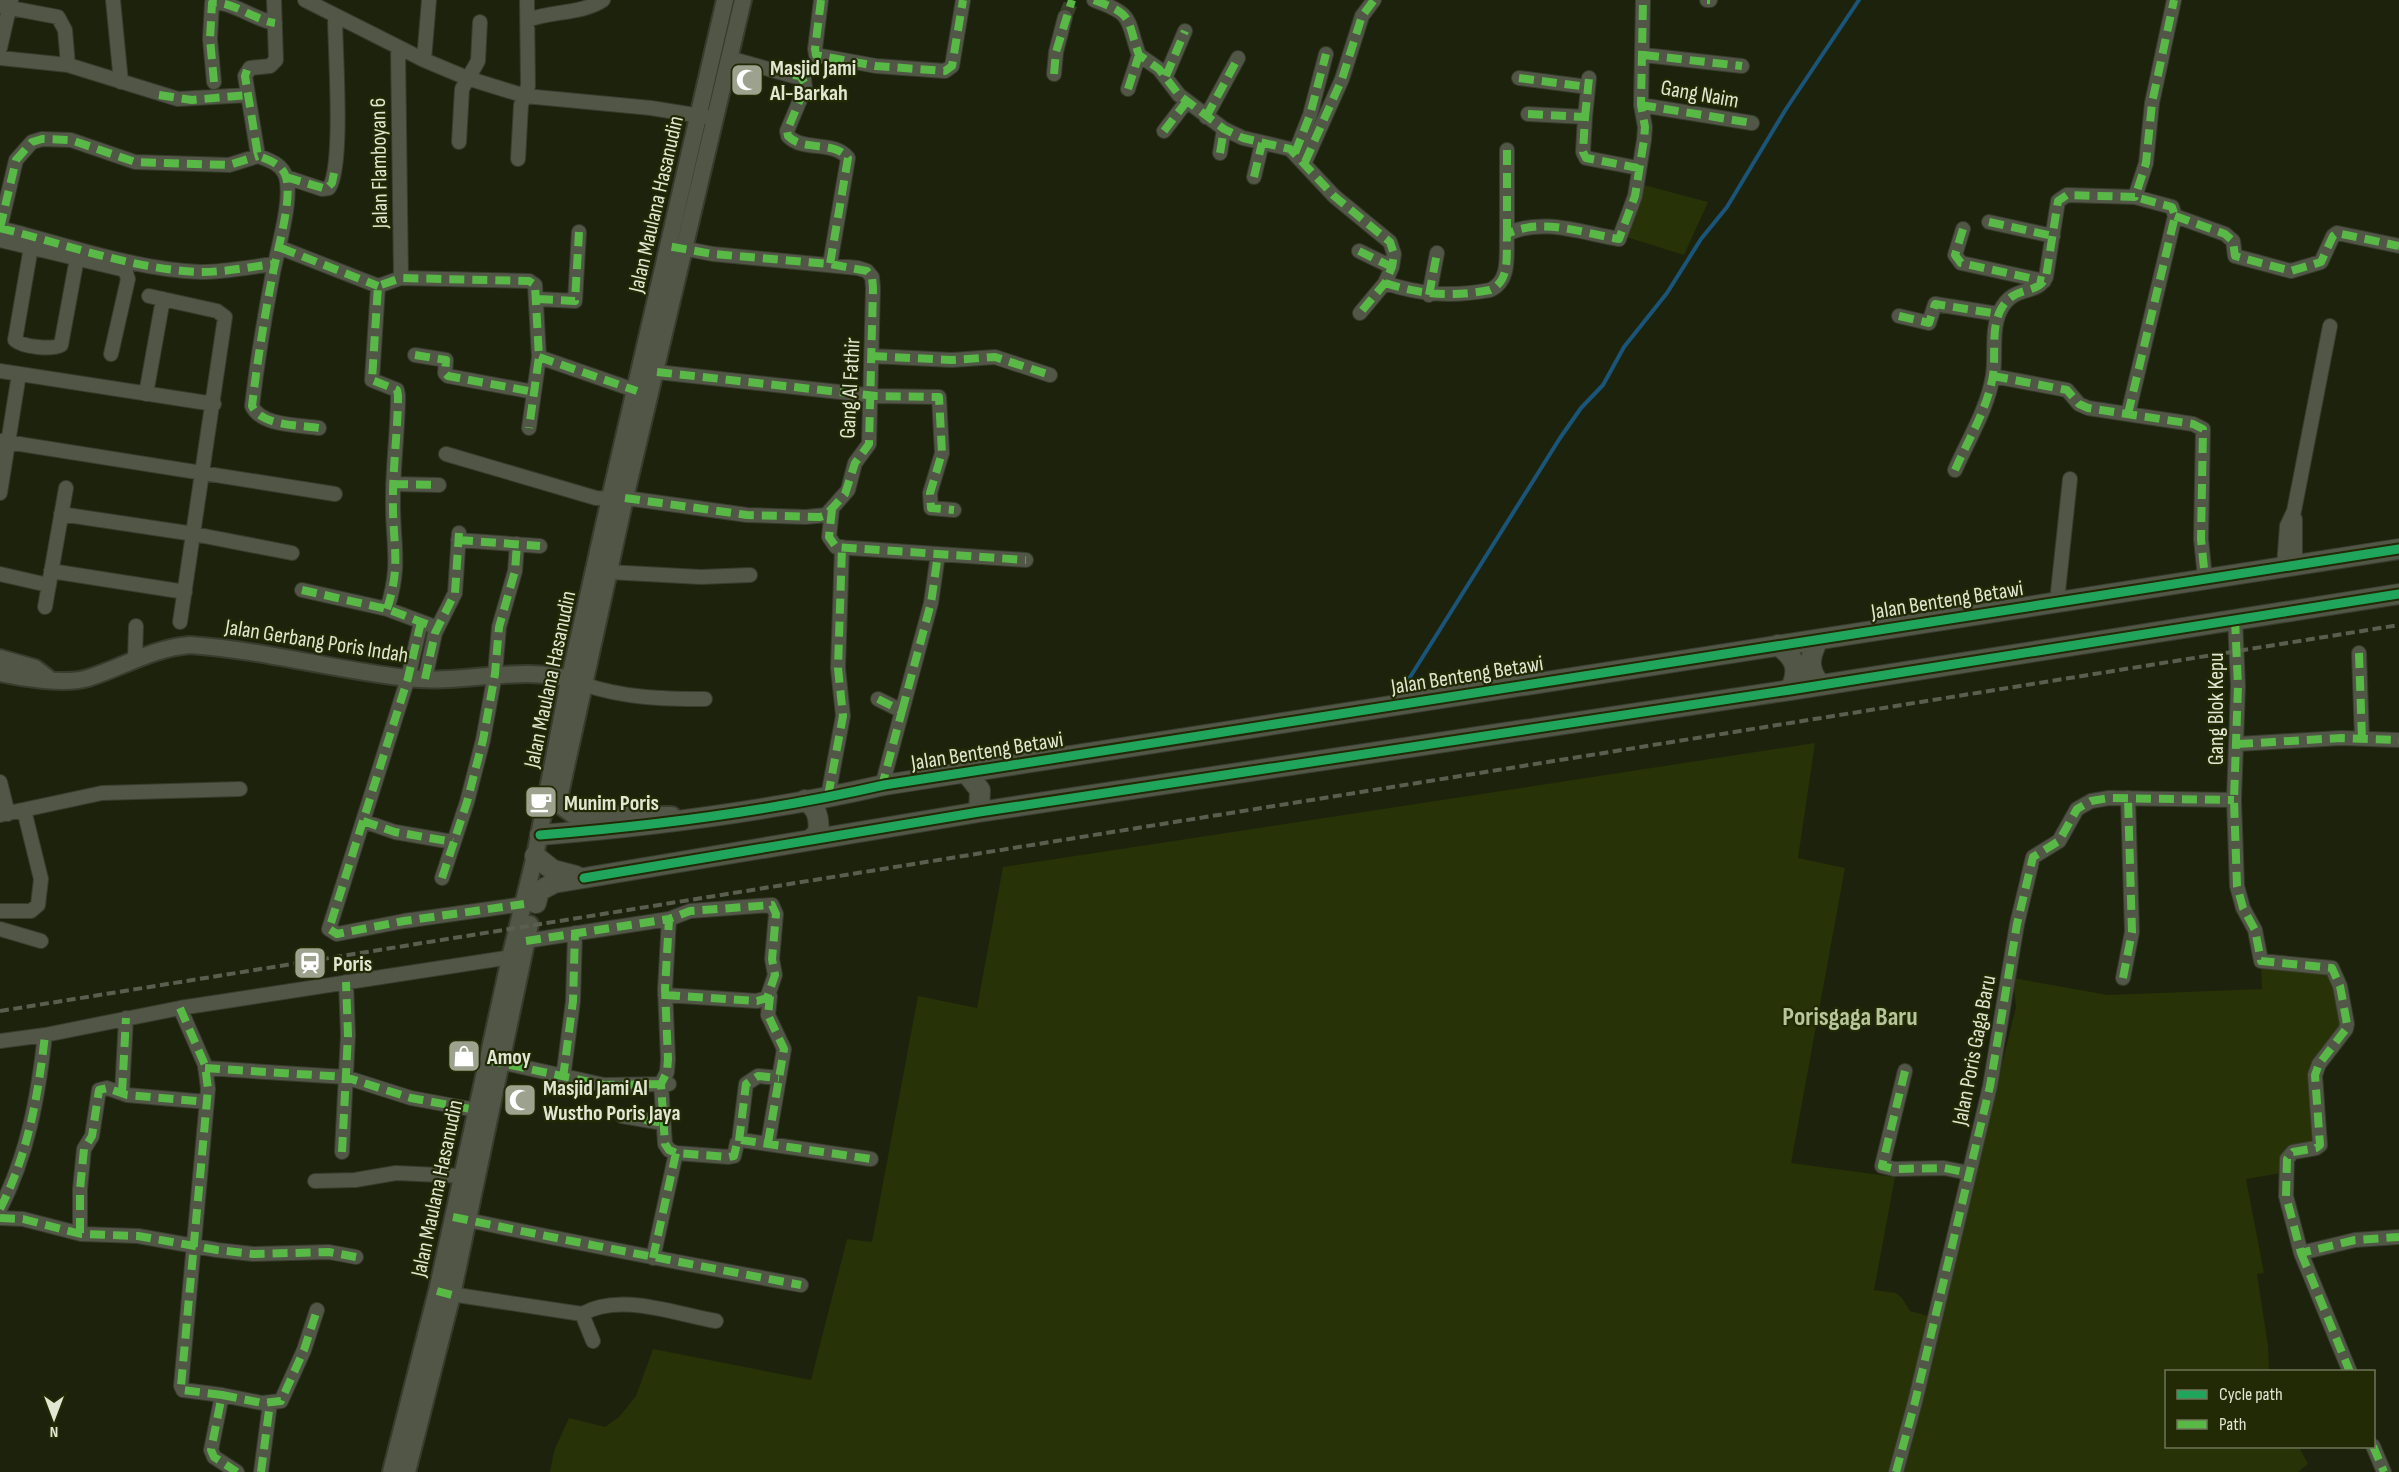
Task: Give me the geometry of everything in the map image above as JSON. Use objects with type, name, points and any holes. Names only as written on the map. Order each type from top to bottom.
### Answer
[{"type":"main road","name":"Jalan Benteng Betawi","points":[[540,835],[694,817],[805,800],[882,786],[1816,644],[2057,601],[2399,549]]},
{"type":"main road","points":[[530,903],[544,886],[811,839],[1805,683],[2399,594]]},
{"type":"main road","points":[[1805,683],[1816,644]]},
{"type":"main road","points":[[1782,648],[1795,662],[1805,683]]},
{"type":"main road","points":[[967,774],[980,789],[979,812]]},
{"type":"main road","points":[[805,800],[813,806],[817,814],[818,833],[811,839]]},
{"type":"main road","points":[[535,856],[554,870],[584,878]]},
{"type":"street","points":[[113,0],[122,82]]},
{"type":"street","points":[[258,156],[244,76],[247,70],[270,66],[276,60],[274,0]]},
{"type":"street","points":[[305,0],[424,60],[467,78],[525,96],[706,117]]},
{"type":"street","points":[[424,60],[429,0]]},
{"type":"street","points":[[518,159],[521,105],[528,86],[527,0]]},
{"type":"street","points":[[528,20],[544,14],[587,7],[603,0]]},
{"type":"street","name":"Jalan Maulana Hasanudin","points":[[407,1472],[470,1220],[495,1061],[530,903],[535,856],[577,681],[628,499],[636,391],[656,337],[683,249],[725,0]]},
{"type":"street","name":"Jalan Maulana Hasanudin","points":[[706,117],[729,58],[742,0]]},
{"type":"street","points":[[821,0],[814,49],[816,55],[866,65],[945,71],[952,66],[963,0]]},
{"type":"street","points":[[1095,0],[1126,15],[1134,30],[1139,55],[1128,89]]},
{"type":"street","points":[[1300,158],[1342,79],[1362,16],[1374,0]]},
{"type":"street","points":[[1507,234],[1524,226],[1539,225],[1618,239],[1635,196],[1645,127],[1641,105],[1644,55],[1643,0]]},
{"type":"street","points":[[2135,197],[2146,163],[2152,103],[2170,1]]},
{"type":"street","points":[[214,82],[210,39],[212,3],[225,2],[244,13],[275,23]]},
{"type":"street","points":[[0,48],[6,4],[53,15],[62,21],[68,65]]},
{"type":"street","points":[[286,177],[322,189],[329,188],[332,183],[337,155],[335,16]]},
{"type":"street","points":[[1054,74],[1056,52],[1065,17]]},
{"type":"street","points":[[459,142],[462,88],[478,61],[480,22]]},
{"type":"street","points":[[1166,76],[1185,31]]},
{"type":"street","name":"Jalan Flamboyan 6","points":[[398,48],[400,278]]},
{"type":"street","points":[[1300,158],[1326,54]]},
{"type":"street","points":[[1139,55],[1166,76],[1186,101],[1224,129],[1243,138],[1286,147],[1300,158],[1334,196],[1390,242],[1394,254],[1392,267],[1385,283],[1360,313]]},
{"type":"street","points":[[1644,55],[1742,66]]},
{"type":"street","points":[[0,58],[68,65],[159,95],[192,100],[248,95]]},
{"type":"street","points":[[729,58],[800,76],[806,85],[787,130],[788,136],[806,145],[834,149],[848,158],[830,264]]},
{"type":"street","points":[[1206,117],[1238,58]]},
{"type":"street","points":[[1519,78],[1588,82],[1583,152],[1586,158],[1638,168]]},
{"type":"street","points":[[1164,131],[1186,101]]},
{"type":"street","name":"Gang Naim","points":[[1641,105],[1752,123]]},
{"type":"street","points":[[1528,114],[1585,117]]},
{"type":"street","points":[[1220,153],[1224,129]]},
{"type":"street","points":[[274,264],[202,272],[175,269],[136,262],[0,228],[16,160],[32,142],[42,139],[71,140],[135,162],[229,165],[258,156],[278,165],[286,177],[281,248],[274,264],[252,406],[255,413],[264,419],[319,428]]},
{"type":"street","points":[[1254,177],[1262,143]]},
{"type":"street","points":[[1385,283],[1429,295],[1452,296],[1498,287],[1504,278],[1507,234],[1507,150]]},
{"type":"street","points":[[1955,470],[1981,413],[1993,376],[1998,314],[2011,295],[2033,289],[2044,281],[2050,261],[2056,206],[2061,197],[2067,195],[2135,197],[2165,203],[2172,207],[2175,216],[2128,414]]},
{"type":"street","points":[[2175,216],[2225,234],[2233,241],[2235,256],[2276,269],[2291,271],[2315,265],[2325,256],[2333,236],[2337,233],[2399,246]]},
{"type":"street","points":[[1989,222],[2053,236]]},
{"type":"street","points":[[1963,229],[1955,255],[1961,262],[2044,281]]},
{"type":"street","points":[[538,299],[575,301],[579,232]]},
{"type":"street","points":[[0,240],[119,267],[128,274],[111,354]]},
{"type":"street","points":[[31,247],[15,340],[20,344],[54,348],[61,345],[77,258]]},
{"type":"street","points":[[281,248],[378,286],[400,278],[529,281],[536,285],[538,357],[530,428]]},
{"type":"street","name":"Gang Al Fathir","points":[[683,249],[858,268],[867,271],[872,277],[872,356],[868,448],[855,463],[848,489],[832,509]]},
{"type":"street","points":[[1359,251],[1392,267]]},
{"type":"street","points":[[1429,295],[1437,253]]},
{"type":"street","points":[[378,286],[371,377],[374,382],[398,392],[393,484],[397,560],[394,586],[387,609]]},
{"type":"street","points":[[146,394],[156,298],[218,311],[225,317],[204,473],[180,622]]},
{"type":"street","points":[[1899,316],[1929,323],[1935,304],[1998,314]]},
{"type":"street","points":[[2289,564],[2287,526],[2294,511],[2330,326]]},
{"type":"street","name":"Jalan Maulana Hasanudin","points":[[656,337],[661,373],[577,681],[560,794],[565,811],[587,816],[638,814],[694,817]]},
{"type":"street","points":[[415,355],[446,360],[445,373],[448,376],[534,392]]},
{"type":"street","points":[[872,356],[952,360],[995,357],[1050,375]]},
{"type":"street","points":[[538,357],[636,391]]},
{"type":"street","points":[[0,371],[214,404]]},
{"type":"street","points":[[661,373],[869,394],[940,398],[942,453],[930,493],[931,508],[954,510]]},
{"type":"street","points":[[0,492],[4,441],[19,374]]},
{"type":"street","points":[[1993,376],[2062,389],[2083,406],[2193,424],[2203,429],[2201,539],[2205,578]]},
{"type":"street","points":[[4,441],[335,494]]},
{"type":"street","points":[[446,454],[596,498],[628,499],[747,514],[806,517],[826,515],[832,509]]},
{"type":"street","points":[[2057,601],[2070,479]]},
{"type":"street","points":[[393,484],[439,485]]},
{"type":"street","points":[[45,607],[66,488]]},
{"type":"street","points":[[832,509],[829,537],[836,547],[1026,560]]},
{"type":"street","points":[[61,514],[194,534],[292,553]]},
{"type":"street","points":[[425,679],[437,628],[455,594],[458,537],[540,546]]},
{"type":"street","points":[[442,878],[467,802],[483,740],[495,674],[499,627],[515,571],[517,544]]},
{"type":"street","points":[[828,796],[843,716],[838,668],[842,548]]},
{"type":"street","points":[[882,786],[931,603],[938,554]]},
{"type":"street","points":[[608,573],[750,575]]},
{"type":"street","points":[[0,574],[184,592]]},
{"type":"street","points":[[302,590],[387,609],[437,628]]},
{"type":"street","name":"Gang Blok Kepu","points":[[2235,619],[2238,744],[2234,800],[2240,899],[2255,930],[2261,961],[2330,966],[2340,986],[2345,1009],[2346,1029],[2319,1064],[2315,1075],[2320,1145],[2316,1148],[2293,1152],[2287,1159],[2286,1196],[2301,1253]]},
{"type":"street","points":[[421,622],[408,678],[329,926],[334,934],[465,911],[530,903]]},
{"type":"street","points":[[135,658],[136,626]]},
{"type":"street","name":"Jalan Gerbang Poris Indah","points":[[0,673],[32,680],[87,678],[135,658],[177,646],[214,647],[408,678],[495,674],[541,675],[577,681]]},
{"type":"street","points":[[2358,653],[2362,739]]},
{"type":"street","name":"Jalan Gerbang Poris Indah","points":[[0,658],[35,668],[48,678]]},
{"type":"street","points":[[577,681],[618,694],[664,699],[705,699]]},
{"type":"street","points":[[878,699],[902,711]]},
{"type":"street","points":[[2238,744],[2362,739],[2399,740]]},
{"type":"street","points":[[0,782],[4,814],[102,793],[240,789]]},
{"type":"street","points":[[2123,978],[2132,932],[2128,798]]},
{"type":"street","name":"Jalan Poris Gaga Baru","points":[[1896,1472],[1990,1086],[2017,924],[2033,857],[2059,841],[2077,808],[2091,801],[2128,798],[2234,800]]},
{"type":"street","points":[[0,911],[31,911],[38,905],[41,879],[24,810]]},
{"type":"street","points":[[363,821],[395,832],[453,842]]},
{"type":"street","name":"Jalan Maulana Hasanudin","points":[[520,951],[530,903]]},
{"type":"street","points":[[0,1041],[45,1035],[180,1008],[346,982],[520,951],[575,933],[669,919],[690,911],[772,905],[776,914],[772,959],[775,975],[768,1015],[784,1049],[768,1143]]},
{"type":"street","points":[[669,919],[665,995],[668,1059],[663,1124],[665,1144],[669,1150],[676,1153],[734,1156],[739,1141],[746,1084],[758,1076],[779,1078]]},
{"type":"street","points":[[0,929],[41,941]]},
{"type":"street","points":[[563,1078],[573,1001],[575,933]]},
{"type":"street","points":[[342,1152],[348,1035],[346,982]]},
{"type":"street","points":[[665,995],[757,1000],[770,996]]},
{"type":"street","points":[[180,1008],[205,1068],[207,1102],[196,1245],[181,1386],[183,1390],[270,1403],[281,1401],[317,1310]]},
{"type":"street","points":[[122,1093],[126,1018]]},
{"type":"street","points":[[0,1209],[28,1141],[39,1094],[45,1035]]},
{"type":"street","points":[[495,1061],[563,1078],[604,1085],[665,1084]]},
{"type":"street","name":"Jalan Maulana Hasanudin","points":[[470,1220],[462,1176],[476,1110],[495,1061]]},
{"type":"street","points":[[205,1068],[345,1077],[411,1098],[476,1110]]},
{"type":"street","points":[[1905,1071],[1882,1166],[1894,1169],[1944,1168],[1969,1173]]},
{"type":"street","points":[[80,1233],[80,1189],[84,1149],[92,1136],[98,1093],[104,1088],[155,1098],[207,1102]]},
{"type":"street","points":[[622,1116],[663,1124]]},
{"type":"street","points":[[739,1141],[768,1143],[871,1159]]},
{"type":"street","points":[[653,1258],[676,1153]]},
{"type":"street","points":[[315,1181],[355,1180],[396,1173],[462,1176]]},
{"type":"street","points":[[0,1218],[23,1219],[80,1233],[138,1236],[253,1254],[329,1252],[356,1257]]},
{"type":"street","points":[[470,1220],[653,1258],[706,1265],[801,1285]]},
{"type":"street","points":[[2350,1370],[2301,1253],[2355,1240],[2399,1237]]},
{"type":"street","points":[[452,1294],[582,1314],[596,1306],[611,1304],[644,1307],[716,1320]]},
{"type":"street","name":"Jalan Maulana Hasanudin","points":[[391,1472],[452,1294]]},
{"type":"street","points":[[582,1314],[593,1341]]},
{"type":"street","points":[[222,1395],[211,1450],[214,1457],[237,1472]]},
{"type":"street","points":[[261,1472],[270,1403]]},
{"type":"street","points":[[2374,1448],[2384,1472]]},
{"type":"shaded area","points":[[1640,184],[1708,202],[1684,255],[1623,236]]},
{"type":"shaded area","points":[[1815,743],[1798,858],[1845,868],[1791,1163],[1895,1177],[1874,1290],[1896,1293],[1910,1311],[1939,1319],[2016,1007],[2013,978],[2108,995],[2262,989],[2261,965],[2316,966],[2333,960],[2347,989],[2352,1027],[2319,1071],[2327,1141],[2292,1149],[2287,1172],[2246,1179],[2264,1273],[2257,1274],[2268,1346],[2269,1370],[2165,1370],[2165,1448],[2300,1448],[2308,1464],[2298,1472],[550,1472],[554,1451],[569,1418],[605,1427],[619,1417],[636,1396],[653,1349],[811,1380],[847,1239],[872,1242],[918,996],[977,1008],[1003,867]]},
{"type":"waterway","points":[[1407,682],[1560,438],[1581,408],[1603,385],[1624,347],[1667,293],[1701,239],[1727,207],[1786,109],[1859,0]]},
{"type":"tunnel","points":[[1065,17],[1072,0]]},
{"type":"railway","points":[[0,1011],[2399,625]]},
{"type":"marked path","points":[[821,0],[816,55],[876,66],[945,71],[952,66],[963,0]]},
{"type":"marked path","points":[[1054,74],[1056,52],[1072,0]]},
{"type":"marked path","points":[[1094,0],[1123,15],[1130,26],[1139,55],[1159,69],[1179,95],[1224,129],[1243,138],[1290,149],[1334,196],[1390,242],[1394,254],[1392,267],[1385,283],[1360,313]]},
{"type":"marked path","points":[[1305,162],[1342,79],[1362,16],[1374,0]]},
{"type":"marked path","points":[[1385,283],[1437,294],[1463,294],[1490,290],[1497,286],[1504,274],[1507,234],[1520,229],[1562,228],[1619,239],[1635,196],[1644,140],[1645,127],[1641,105],[1643,0]]},
{"type":"marked path","points":[[1955,470],[1982,412],[1990,387],[1994,367],[1997,318],[2000,311],[2012,297],[2037,287],[2046,277],[2058,201],[2067,195],[2135,197],[2146,163],[2152,103],[2174,0]]},
{"type":"marked path","points":[[214,82],[210,39],[212,3],[227,4],[275,23]]},
{"type":"marked path","points":[[1166,76],[1185,31]]},
{"type":"marked path","points":[[1295,153],[1310,115],[1326,54]]},
{"type":"marked path","points":[[1128,89],[1139,55]]},
{"type":"marked path","points":[[1644,55],[1742,66]]},
{"type":"marked path","points":[[1206,117],[1238,58]]},
{"type":"marked path","points":[[247,70],[245,76],[258,156],[275,163],[281,169],[288,187],[286,213],[266,310],[252,406],[257,413],[272,421],[319,428]]},
{"type":"marked path","points":[[793,75],[800,76],[806,85],[787,131],[788,136],[802,144],[835,149],[848,158],[830,264]]},
{"type":"marked path","points":[[1519,78],[1588,87]]},
{"type":"marked path","points":[[1585,117],[1589,78]]},
{"type":"marked path","points":[[159,95],[192,100],[248,95]]},
{"type":"marked path","points":[[1164,131],[1187,101]]},
{"type":"marked path","points":[[1641,105],[1752,123]]},
{"type":"marked path","points":[[1528,114],[1585,117],[1583,152],[1586,158],[1638,168]]},
{"type":"marked path","points":[[1220,153],[1224,129]]},
{"type":"marked path","points":[[0,228],[16,160],[32,142],[42,139],[71,140],[135,162],[229,165],[258,156]]},
{"type":"marked path","points":[[1254,177],[1262,143]]},
{"type":"marked path","points":[[1507,150],[1507,234]]},
{"type":"marked path","points":[[286,177],[326,189],[332,183],[334,173]]},
{"type":"marked path","points":[[2128,414],[2175,216],[2172,207],[2135,197]]},
{"type":"marked path","points":[[2175,216],[2225,234],[2233,241],[2235,256],[2291,271],[2321,262],[2333,236],[2337,233],[2399,246]]},
{"type":"marked path","points":[[1989,222],[2053,236]]},
{"type":"marked path","points":[[0,228],[151,267],[210,272],[274,264]]},
{"type":"marked path","points":[[1963,229],[1955,255],[1961,263],[2044,281]]},
{"type":"marked path","points":[[538,299],[575,301],[579,232]]},
{"type":"marked path","points":[[625,498],[747,515],[820,517],[826,515],[845,494],[855,463],[869,444],[873,288],[872,277],[867,271],[830,264],[713,254],[667,246]]},
{"type":"marked path","points":[[281,248],[378,286]]},
{"type":"marked path","points":[[1359,251],[1392,267]]},
{"type":"marked path","points":[[1429,295],[1437,253]]},
{"type":"marked path","points":[[387,609],[392,593],[395,566],[393,498],[398,395],[397,390],[372,380],[378,286],[401,278],[529,281],[535,285],[539,357],[529,428]]},
{"type":"marked path","points":[[1899,316],[1929,323],[1935,304],[1998,314]]},
{"type":"marked path","points":[[415,355],[446,360],[445,373],[448,376],[534,392]]},
{"type":"marked path","points":[[872,356],[952,360],[995,357],[1050,375]]},
{"type":"marked path","points":[[539,357],[637,391]]},
{"type":"marked path","points":[[657,372],[876,396],[939,397],[942,453],[930,493],[931,508],[954,510]]},
{"type":"marked path","points":[[1993,376],[2067,390],[2079,404],[2088,408],[2193,424],[2203,429],[2201,539],[2205,578]]},
{"type":"marked path","points":[[393,484],[439,485]]},
{"type":"marked path","points":[[832,509],[829,537],[836,547],[1026,560]]},
{"type":"marked path","points":[[425,679],[435,633],[455,593],[459,533]]},
{"type":"marked path","points":[[458,540],[540,546]]},
{"type":"marked path","points":[[442,878],[467,802],[483,740],[495,674],[499,627],[515,571],[517,544]]},
{"type":"marked path","points":[[828,796],[843,716],[838,668],[842,547]]},
{"type":"marked path","points":[[902,711],[931,603],[938,554]]},
{"type":"marked path","points":[[302,590],[387,609],[437,628]]},
{"type":"marked path","points":[[2235,619],[2238,686],[2234,800],[2237,886],[2243,908],[2255,930],[2261,961],[2332,968],[2340,986],[2347,1024],[2346,1029],[2319,1064],[2315,1075],[2320,1145],[2316,1148],[2293,1152],[2287,1159],[2286,1196],[2301,1253],[2355,1240],[2399,1237]]},
{"type":"marked path","points":[[421,622],[408,678],[329,929],[337,934],[404,921],[524,904]]},
{"type":"marked path","points":[[2359,653],[2362,739]]},
{"type":"marked path","points":[[878,699],[902,711],[882,786]]},
{"type":"marked path","points":[[2238,744],[2341,738],[2399,740]]},
{"type":"marked path","points":[[1896,1472],[1915,1402],[1990,1086],[2017,924],[2033,857],[2059,841],[2077,809],[2091,801],[2109,798],[2234,800]]},
{"type":"marked path","points":[[2123,978],[2132,932],[2128,798]]},
{"type":"marked path","points":[[363,821],[395,832],[453,842]]},
{"type":"marked path","points":[[665,995],[757,1001],[767,998],[775,975],[772,959],[776,914],[772,905],[690,911],[669,919],[665,989],[668,1059],[667,1072],[661,1084],[665,1144],[669,1150],[676,1153],[729,1157],[734,1156],[737,1143],[741,1140],[871,1159]]},
{"type":"marked path","points":[[526,941],[669,919]]},
{"type":"marked path","points":[[563,1078],[573,1001],[575,933]]},
{"type":"marked path","points":[[342,1152],[348,1035],[346,982]]},
{"type":"marked path","points":[[768,1143],[784,1049],[768,1015],[770,996]]},
{"type":"marked path","points":[[180,1008],[205,1065],[208,1089],[181,1386],[183,1390],[222,1395],[211,1450],[214,1457],[237,1472]]},
{"type":"marked path","points":[[122,1093],[126,1018]]},
{"type":"marked path","points":[[0,1209],[25,1146],[39,1081],[45,1035]]},
{"type":"marked path","points":[[487,1060],[604,1085],[666,1084]]},
{"type":"marked path","points":[[205,1068],[345,1077],[411,1098],[476,1110]]},
{"type":"marked path","points":[[1905,1071],[1882,1166],[1894,1169],[1944,1168],[1969,1173]]},
{"type":"marked path","points":[[739,1141],[746,1084],[758,1076],[779,1078]]},
{"type":"marked path","points":[[80,1233],[80,1189],[84,1149],[92,1136],[99,1090],[107,1088],[127,1095],[207,1102]]},
{"type":"marked path","points":[[622,1116],[663,1123]]},
{"type":"marked path","points":[[653,1258],[676,1153]]},
{"type":"marked path","points":[[453,1217],[801,1285]]},
{"type":"marked path","points":[[0,1218],[23,1219],[81,1234],[138,1236],[253,1254],[329,1252],[356,1257]]},
{"type":"marked path","points":[[2301,1253],[2349,1370]]},
{"type":"marked path","points":[[437,1291],[452,1295]]},
{"type":"marked path","points":[[222,1395],[262,1403],[281,1401],[304,1350],[317,1310]]},
{"type":"marked path","points":[[261,1472],[270,1403]]},
{"type":"marked path","points":[[2374,1448],[2384,1472]]},
{"type":"cycle path","points":[[540,835],[669,822],[757,809],[884,785],[2399,549]]},
{"type":"cycle path","points":[[584,878],[979,812],[1790,690],[2399,594]]},
{"type":"place","name":"Masjid Jami Al-Barkah","points":[[747,80]]},
{"type":"place","name":"Munim Poris","points":[[541,802]]},
{"type":"place","name":"Poris","points":[[310,963]]},
{"type":"place","name":"Amoy","points":[[464,1056]]},
{"type":"place","name":"Masjid Jami Al Wustho Poris Jaya","points":[[520,1100]]},
{"type":"district","name":"Porisgaga Baru","points":[[1850,1016]]}]
